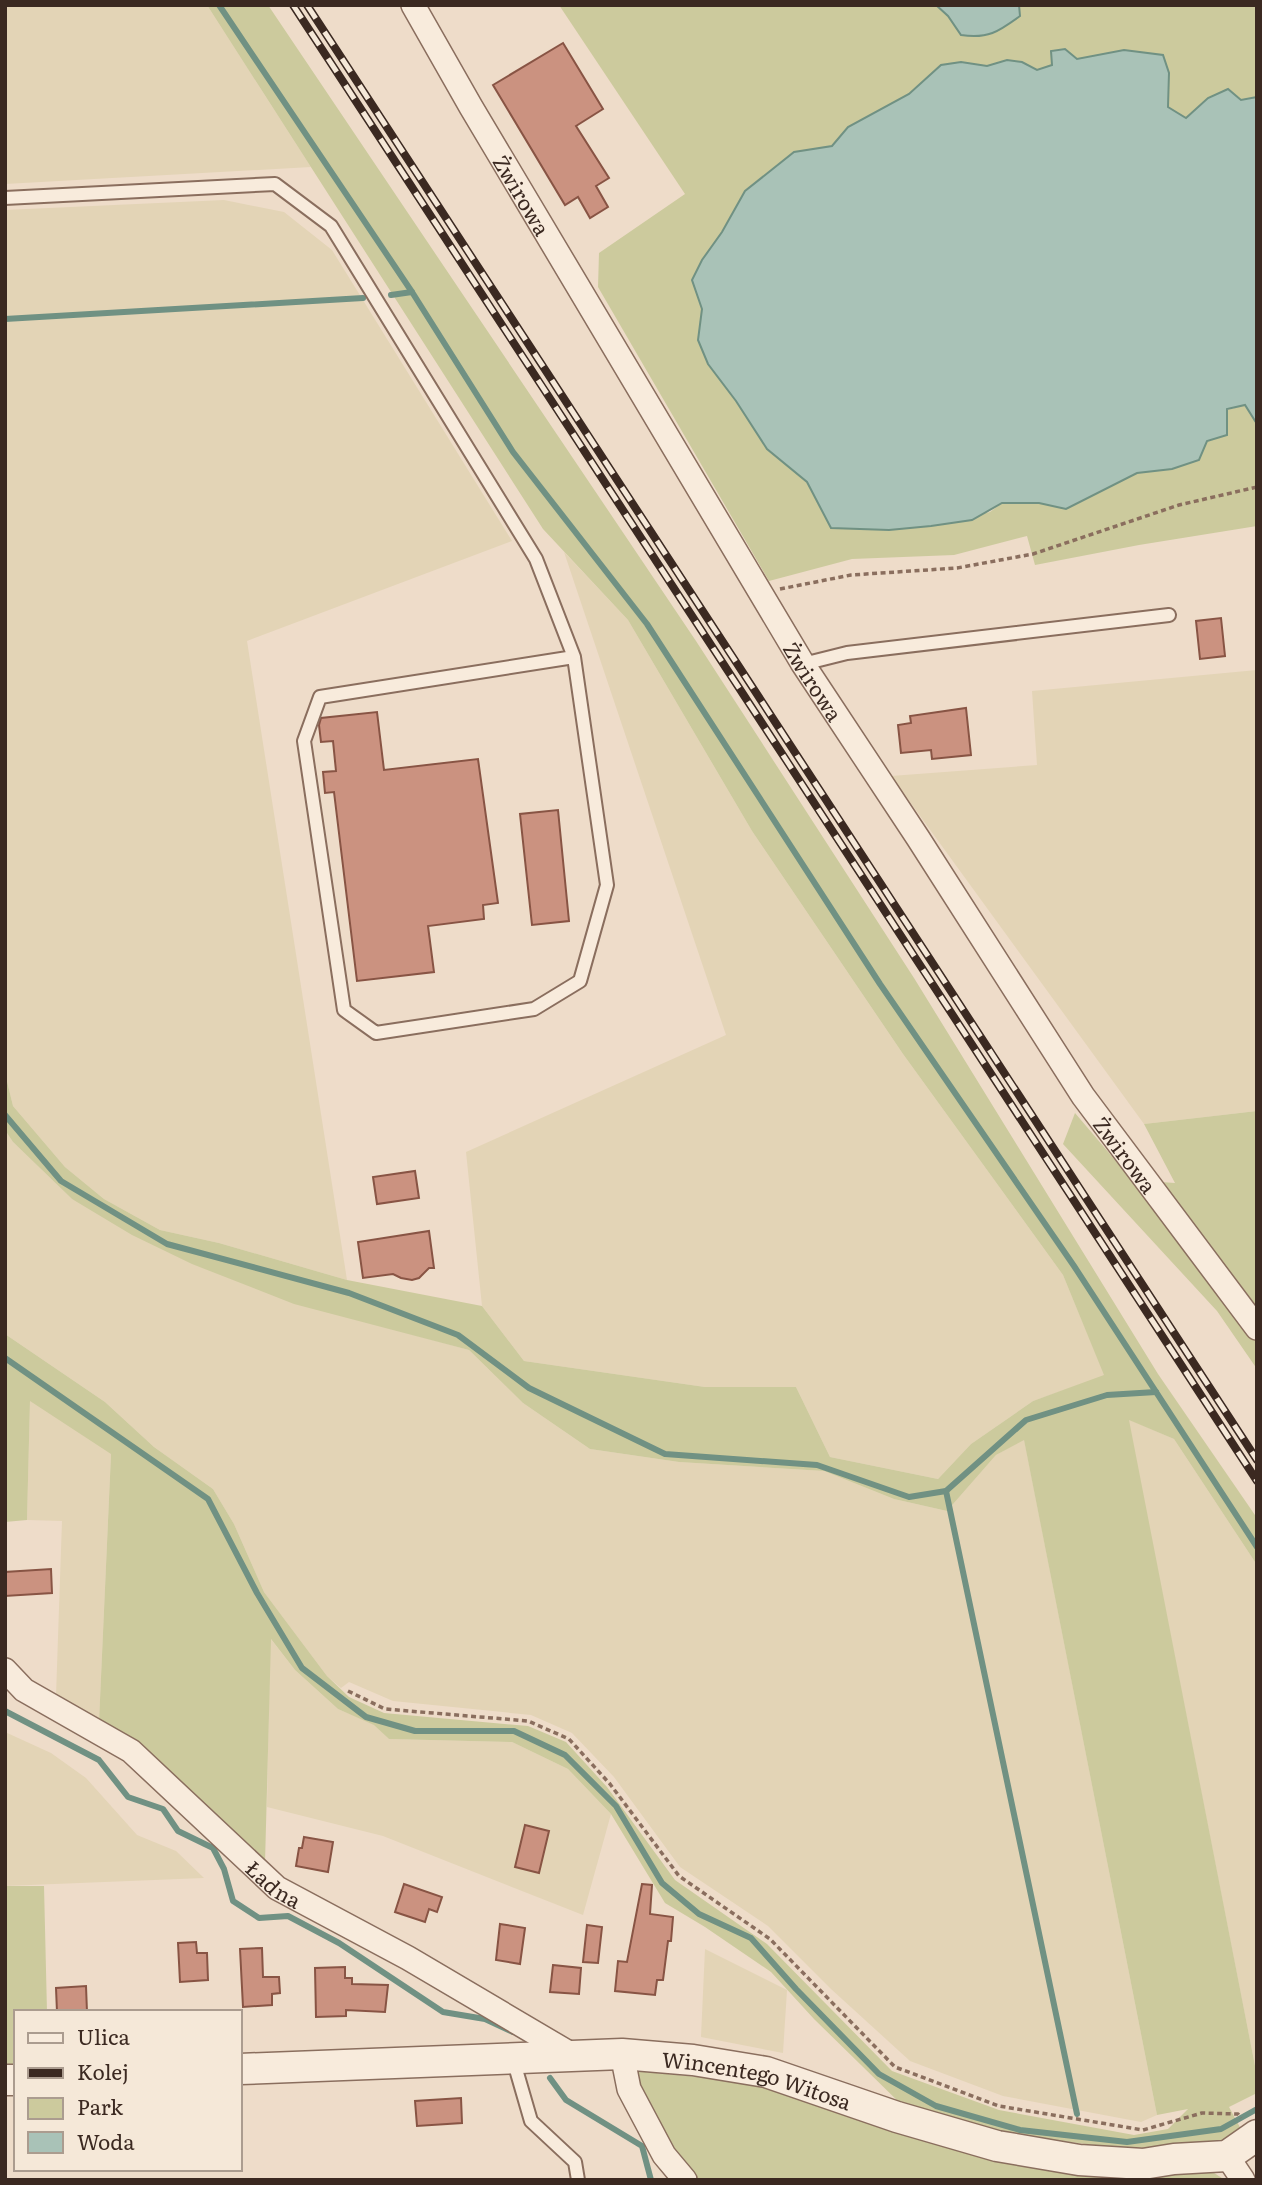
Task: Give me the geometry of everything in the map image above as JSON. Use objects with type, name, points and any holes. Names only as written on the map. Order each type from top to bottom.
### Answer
[{"type":"street","name":"Żwirowa","points":[[413,5],[803,664],[1083,1096],[1257,1328]]},
{"type":"street","name":"Ładna","points":[[5,1670],[24,1690],[131,1751],[277,1888],[408,1958],[574,2056]]},
{"type":"street","name":"Wincentego Witosa","points":[[242,2069],[622,2054],[693,2060],[766,2072],[897,2117],[997,2146],[1079,2160],[1143,2164],[1174,2159],[1235,2168],[1256,2135]]},
{"type":"street","points":[[622,2054],[629,2089],[664,2155],[685,2180]]},
{"type":"lane","points":[[5,198],[275,184],[331,226],[536,559],[574,657],[607,885],[580,981],[534,1009],[376,1033],[344,1010],[304,741],[320,697],[574,657]]},
{"type":"lane","points":[[803,664],[847,653],[1169,615]]},
{"type":"lane","points":[[513,2058],[531,2121],[575,2162],[578,2180]]},
{"type":"path","points":[[761,593],[851,575],[957,568],[1033,554],[1179,505],[1257,487]]},
{"type":"path","points":[[348,1691],[385,1709],[528,1721],[569,1739],[610,1784],[679,1876],[770,1939],[895,2067],[999,2106],[1143,2130],[1202,2113],[1238,2114],[1256,2135]]},
{"type":"shaded area","points":[[5,5],[207,5],[311,167],[5,184]]},
{"type":"shaded area","points":[[224,200],[284,212],[332,250],[512,541],[247,641],[347,1280],[219,1243],[160,1230],[104,1199],[65,1167],[13,1106],[5,1073],[5,210]]},
{"type":"shaded area","points":[[564,552],[628,620],[752,831],[903,1054],[1063,1275],[1105,1376],[1033,1401],[971,1444],[938,1479],[830,1457],[796,1387],[705,1387],[524,1361],[482,1306],[466,1152],[726,1035]]},
{"type":"shaded area","points":[[1257,670],[1257,1111],[1144,1124],[891,776],[1037,765],[1032,691]]},
{"type":"shaded area","points":[[5,1130],[13,1142],[72,1199],[403,1332],[469,1350],[523,1403],[590,1449],[679,1462],[824,1471],[894,1499],[947,1511],[996,1455],[1024,1439],[1157,2115],[1141,2122],[1003,2096],[910,2061],[831,1989],[768,1926],[680,1867],[614,1777],[572,1733],[531,1715],[393,1701],[349,1682],[341,1688],[327,1676],[264,1592],[234,1524],[213,1489],[154,1447],[105,1402],[5,1334]]},
{"type":"shaded area","points":[[30,1400],[111,1453],[99,1722],[56,1696],[62,1521],[27,1520]]},
{"type":"shaded area","points":[[1128,1419],[1174,1439],[1257,1565],[1257,2076]]},
{"type":"shaded area","points":[[270,1638],[295,1670],[338,1709],[375,1725],[389,1739],[512,1742],[568,1769],[611,1814],[583,1915],[383,1836],[267,1807]]},
{"type":"shaded area","points":[[5,1732],[51,1753],[86,1778],[137,1835],[176,1851],[204,1878],[5,1886]]},
{"type":"shaded area","points":[[705,1949],[787,1990],[783,2053],[701,2037]]},
{"type":"green space","points":[[207,5],[268,5],[696,641],[914,978],[1158,1374],[1257,1518],[1257,1565],[1174,1439],[1129,1420],[1257,2076],[1257,2093],[1229,2107],[1242,2131],[1219,2143],[1110,2147],[999,2133],[907,2110],[814,2019],[771,1972],[665,1903],[611,1814],[568,1769],[512,1742],[389,1739],[374,1725],[338,1709],[295,1670],[271,1639],[265,1863],[99,1722],[111,1454],[30,1401],[27,1520],[5,1522],[5,1334],[105,1402],[154,1447],[213,1489],[234,1524],[264,1592],[327,1676],[349,1697],[384,1713],[528,1726],[566,1742],[607,1787],[675,1880],[767,1944],[892,2071],[999,2110],[1134,2135],[1168,2129],[1188,2109],[1157,2115],[1024,1440],[996,1455],[947,1511],[894,1499],[824,1471],[679,1462],[590,1449],[523,1403],[469,1350],[294,1304],[192,1264],[132,1235],[72,1199],[13,1142],[5,1130],[5,1073],[13,1106],[65,1167],[104,1199],[160,1230],[219,1243],[347,1280],[482,1306],[524,1361],[705,1387],[796,1387],[830,1457],[938,1479],[971,1444],[1033,1401],[1104,1375],[1063,1275],[903,1054],[752,831],[628,620],[543,529]]},
{"type":"green space","points":[[559,5],[936,5],[948,16],[961,35],[1019,16],[1019,5],[1257,5],[1257,97],[1241,101],[1208,98],[1186,118],[1168,107],[1169,73],[1124,50],[1077,59],[1065,49],[1051,51],[1052,65],[1037,70],[1022,62],[1007,60],[987,66],[961,62],[941,65],[909,94],[848,127],[832,146],[794,152],[745,190],[692,280],[702,309],[698,340],[708,364],[767,449],[807,482],[831,528],[889,530],[931,526],[990,512],[1002,503],[1039,503],[1066,509],[1137,473],[1172,469],[1207,441],[1227,410],[1245,405],[1257,424],[1257,526],[1035,565],[1027,536],[954,555],[852,559],[769,581],[598,287],[599,253],[685,194]]},
{"type":"green space","points":[[1257,1111],[1257,1369],[1217,1311],[1063,1144],[1075,1113],[1132,1180],[1175,1183],[1144,1124]]},
{"type":"green space","points":[[5,1886],[44,1886],[47,2010],[14,2010],[14,2066],[5,2066]]},
{"type":"green space","points":[[635,2071],[730,2080],[1211,2171],[1225,2180],[691,2180],[633,2088]]},
{"type":"water","points":[[936,5],[1019,5],[1020,16],[986,35],[961,35],[948,16]]},
{"type":"water","points":[[1065,49],[1077,59],[1124,50],[1163,55],[1169,73],[1168,107],[1186,118],[1208,98],[1228,89],[1241,100],[1257,97],[1257,424],[1245,405],[1227,409],[1227,435],[1207,441],[1199,460],[1172,469],[1137,473],[1066,509],[1039,503],[1002,503],[972,520],[931,526],[889,530],[831,528],[807,482],[767,449],[708,364],[698,340],[702,309],[692,280],[745,191],[794,152],[832,146],[848,127],[909,94],[941,65],[961,62],[987,66],[1007,60],[1022,62],[1037,70],[1052,65],[1051,51]]},
{"type":"building","points":[[563,43],[603,109],[576,126],[609,178],[596,186],[608,207],[590,218],[578,197],[565,205],[493,85]]},
{"type":"building","points":[[1221,618],[1225,656],[1200,659],[1196,621]]},
{"type":"building","points":[[966,708],[971,755],[932,759],[931,750],[901,753],[898,725],[911,723],[910,716]]},
{"type":"building","points":[[377,712],[384,770],[478,759],[498,903],[483,905],[484,919],[428,926],[434,972],[357,981],[334,792],[325,793],[323,772],[336,771],[333,741],[321,742],[319,725],[321,718]]},
{"type":"building","points":[[558,810],[569,921],[532,925],[520,814]]},
{"type":"building","points":[[415,1171],[419,1198],[377,1204],[373,1177]]},
{"type":"building","points":[[429,1231],[434,1268],[429,1268],[419,1278],[412,1280],[393,1274],[363,1278],[358,1242]]},
{"type":"building","points":[[51,1569],[52,1593],[5,1596],[5,1572]]},
{"type":"building","points":[[525,1825],[549,1831],[539,1873],[515,1867]]},
{"type":"building","points":[[304,1837],[333,1842],[328,1872],[296,1866]]},
{"type":"building","points":[[404,1884],[442,1897],[437,1912],[429,1909],[425,1922],[395,1912]]},
{"type":"building","points":[[642,1884],[652,1885],[650,1914],[673,1917],[663,1980],[657,1980],[655,1995],[615,1991],[618,1961],[627,1962]]},
{"type":"building","points":[[500,1924],[525,1928],[520,1964],[496,1960]]},
{"type":"building","points":[[587,1925],[602,1927],[598,1963],[583,1962]]},
{"type":"building","points":[[196,1942],[197,1953],[207,1953],[208,1980],[180,1982],[178,1943]]},
{"type":"building","points":[[262,1948],[263,1977],[279,1977],[280,1993],[272,1994],[272,2005],[243,2007],[240,1949]]},
{"type":"building","points":[[553,1965],[581,1968],[579,1994],[550,1992]]},
{"type":"building","points":[[345,1967],[345,1978],[352,1978],[352,1984],[388,1985],[385,2012],[346,2010],[346,2016],[316,2017],[315,1968]]},
{"type":"building","points":[[86,1986],[87,2010],[57,2010],[56,1988]]},
{"type":"building","points":[[461,2098],[462,2123],[417,2126],[415,2101]]},
{"type":"waterway","points":[[219,5],[412,292],[513,452],[647,624],[880,984],[1074,1266],[1257,1547]]},
{"type":"waterway","points":[[391,295],[412,292]]},
{"type":"waterway","points":[[5,319],[363,298]]},
{"type":"waterway","points":[[5,1115],[61,1181],[167,1244],[349,1293],[458,1335],[529,1388],[665,1454],[817,1465],[909,1497],[946,1491],[1026,1420],[1107,1395],[1156,1392]]},
{"type":"waterway","points":[[5,1358],[208,1499],[257,1593],[302,1668],[366,1717],[415,1731],[514,1731],[565,1755],[616,1806],[662,1883],[699,1914],[751,1938],[796,1989],[879,2074],[936,2106],[1020,2130],[1127,2142],[1221,2129],[1257,2109]]},
{"type":"waterway","points":[[946,1491],[1077,2114]]},
{"type":"waterway","points":[[5,1711],[99,1760],[128,1797],[163,1809],[178,1831],[213,1848],[224,1869],[233,1901],[259,1918],[288,1916],[339,1943],[443,2012],[485,2019],[513,2032]]},
{"type":"waterway","points":[[550,2078],[566,2100],[642,2146],[651,2180]]},
{"type":"railway","points":[[293,5],[1257,1481]]},
{"type":"railway","points":[[307,5],[1257,1460]]}]
